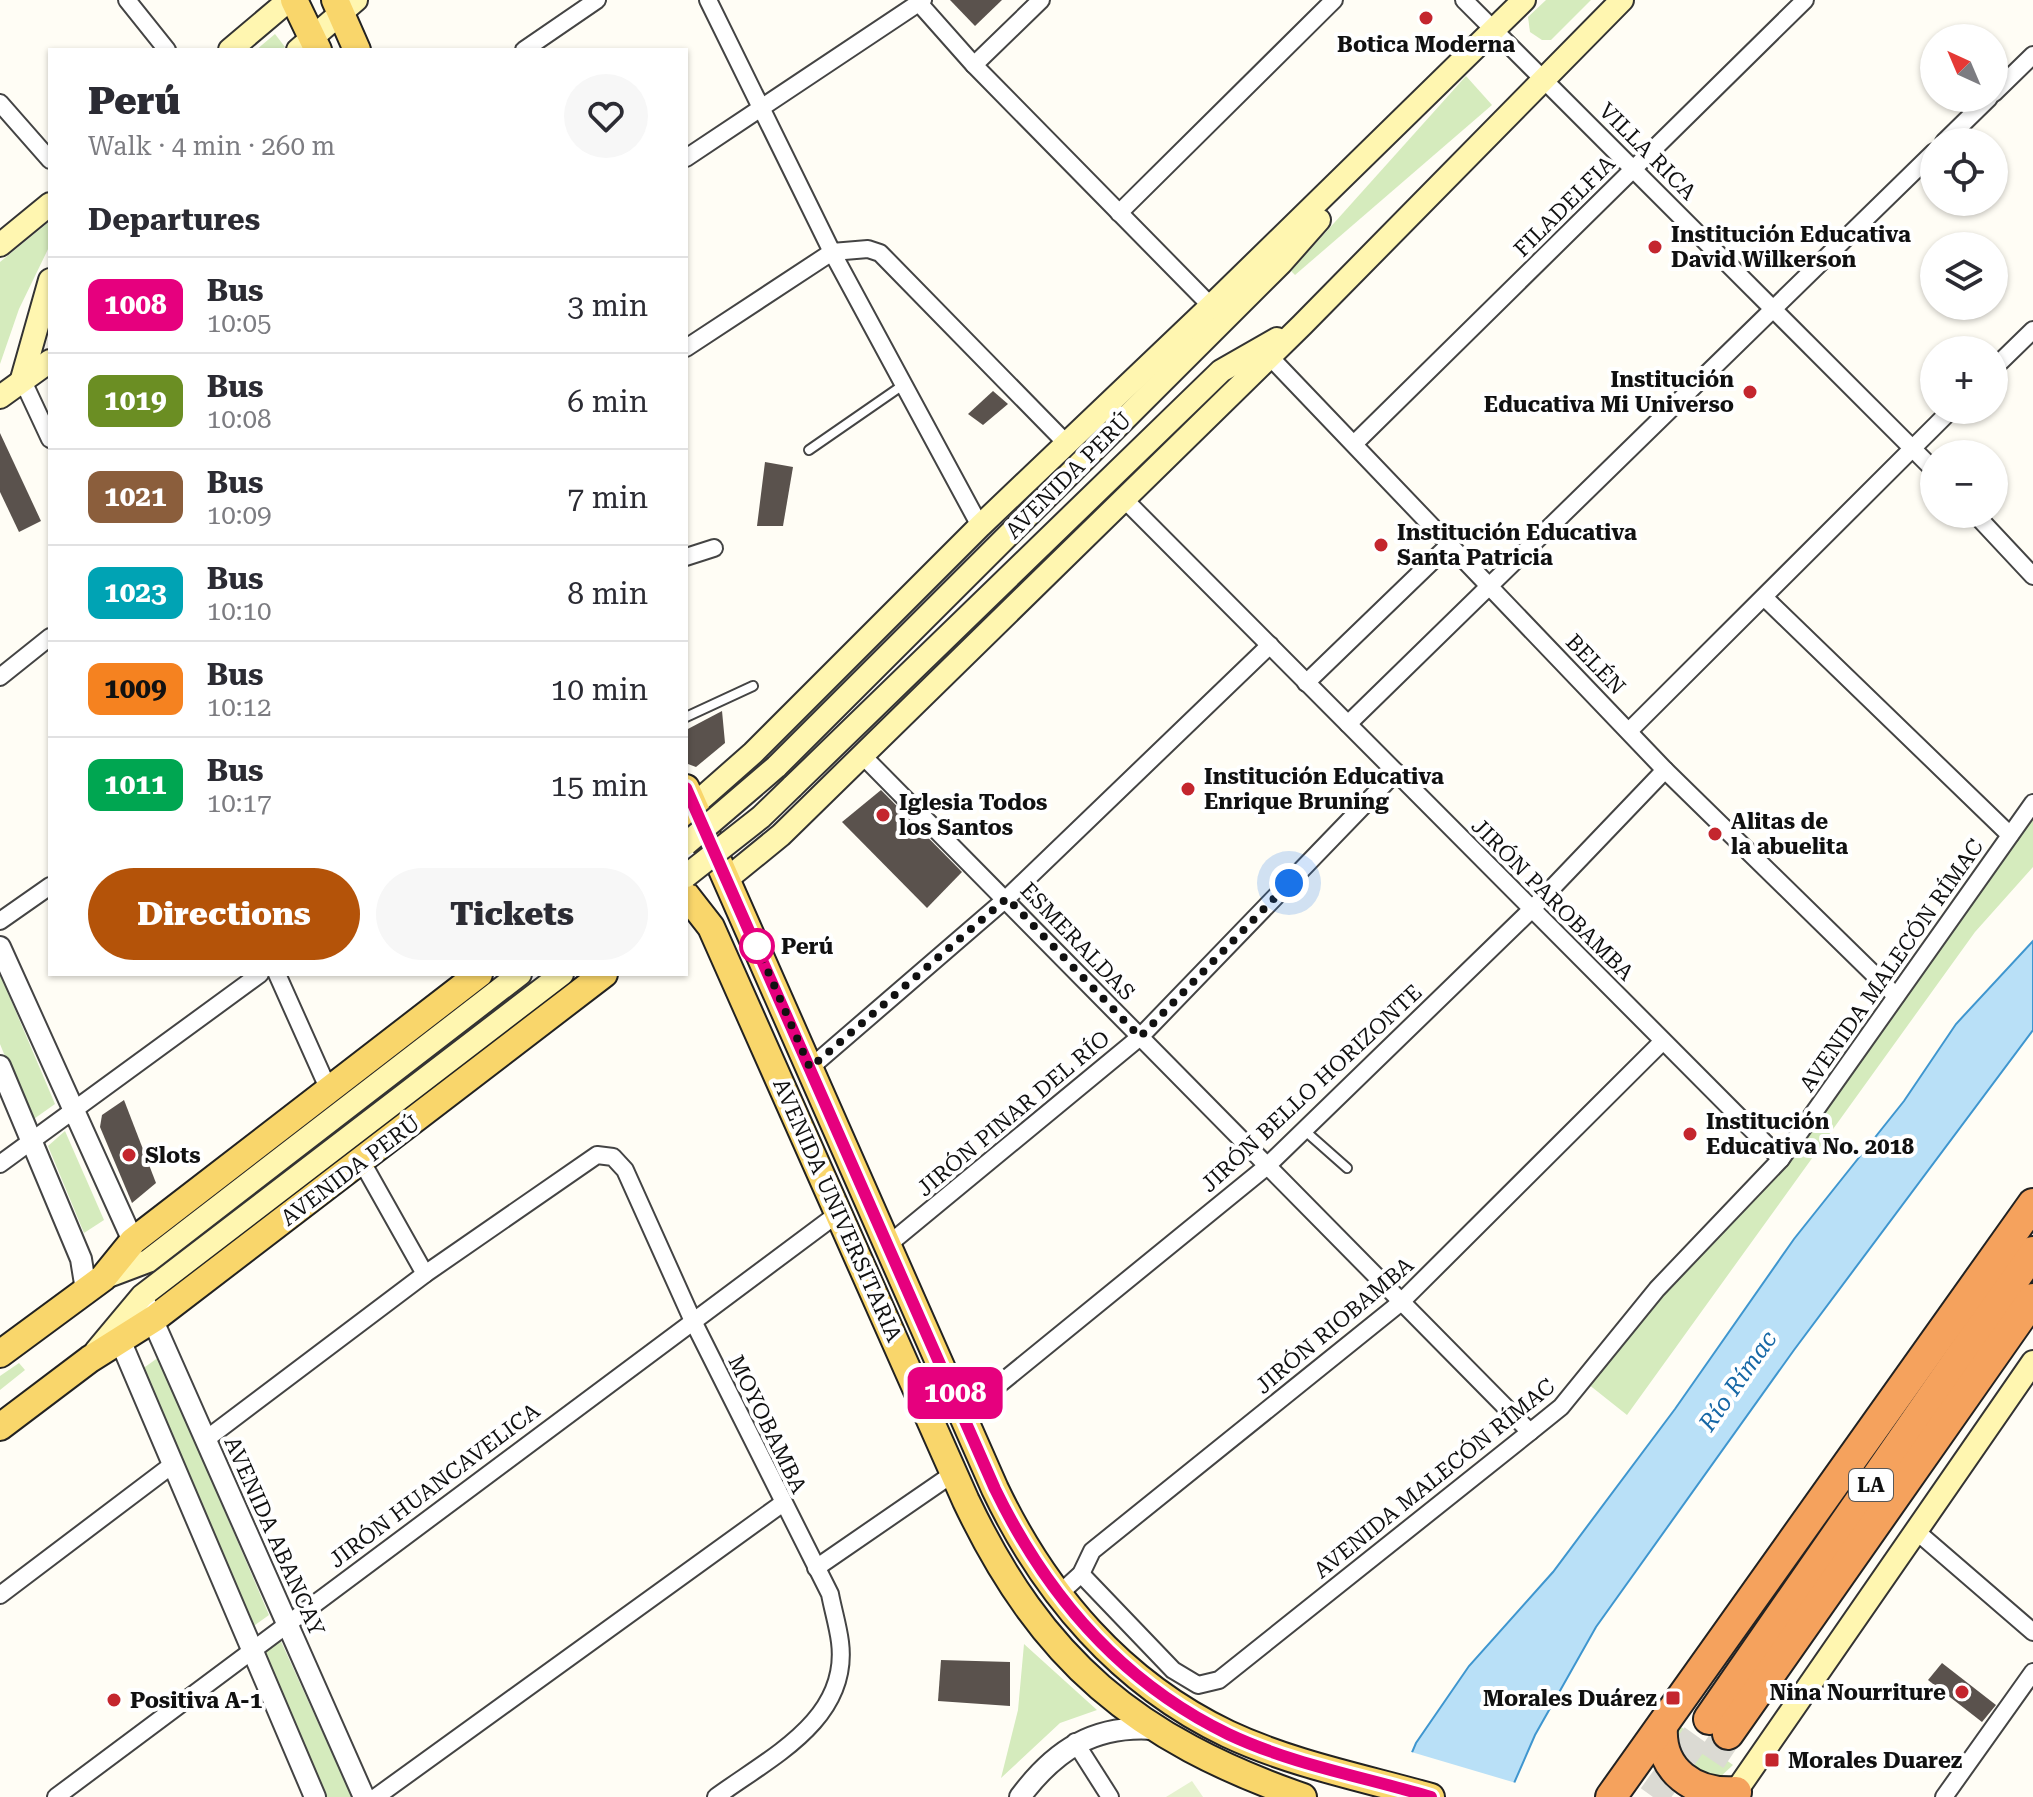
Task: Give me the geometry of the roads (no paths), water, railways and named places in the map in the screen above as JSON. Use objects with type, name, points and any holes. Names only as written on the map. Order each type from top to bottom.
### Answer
[{"type":"highway","points":[[1611,1797],[2033,1204]]},
{"type":"highway","name":"LA","points":[[2033,1252],[1718,1726],[2033,1299]]},
{"type":"highway","points":[[1662,1727],[1661,1744],[1665,1757],[1683,1779],[1708,1791],[1734,1794]]},
{"type":"main road","points":[[232,48],[291,0],[309,46],[344,4]]},
{"type":"main road","name":"AVENIDA PERÚ","points":[[690,797],[753,753],[980,526],[1211,306],[1524,0]]},
{"type":"main road","name":"AVENIDA PERÚ","points":[[727,879],[781,835],[1125,500],[1622,0]]},
{"type":"main road","points":[[344,4],[356,48]]},
{"type":"main road","name":"AVENIDA PERÚ","points":[[688,842],[776,767],[1281,263],[1433,90]]},
{"type":"main road","points":[[0,245],[48,206]]},
{"type":"main road","points":[[22,379],[48,287]]},
{"type":"main road","name":"AVENIDA PERÚ","points":[[688,874],[761,817],[1221,371],[1302,325]]},
{"type":"main road","points":[[0,397],[48,362]]},
{"type":"main road","name":"AVENIDA UNIVERSITARIA","points":[[690,797],[1014,1529],[1058,1595],[1082,1625],[1122,1664],[1168,1700],[1229,1734],[1431,1797]]},
{"type":"main road","name":"AVENIDA UNIVERSITARIA","points":[[689,904],[711,927],[988,1548],[1022,1603],[1059,1650],[1099,1689],[1153,1729],[1211,1761],[1295,1796]]},
{"type":"main road","points":[[0,1354],[95,1284],[133,1241],[476,976]]},
{"type":"main road","points":[[95,1284],[148,1261],[517,976]]},
{"type":"main road","name":"AVENIDA PERÚ","points":[[90,1359],[148,1307],[560,976]]},
{"type":"main road","name":"AVENIDA PERÚ","points":[[0,1427],[120,1340],[148,1307],[362,1162],[601,976]]},
{"type":"main road","points":[[1734,1794],[2033,1362]]},
{"type":"street","points":[[127,0],[165,48]]},
{"type":"street","points":[[527,48],[597,0]]},
{"type":"street","points":[[708,0],[832,252],[980,526]]},
{"type":"street","points":[[974,65],[1041,0]]},
{"type":"street","points":[[1119,213],[1334,0]]},
{"type":"street","name":"VILLA RICA","points":[[1464,0],[1920,455]]},
{"type":"street","name":"FILADELFIA","points":[[1354,444],[1805,0]]},
{"type":"street","points":[[688,157],[921,2],[974,65],[1211,306]]},
{"type":"street","points":[[2008,79],[2033,55]]},
{"type":"street","points":[[0,103],[48,158]]},
{"type":"street","points":[[1958,128],[1975,112]]},
{"type":"street","points":[[1348,724],[1920,166]]},
{"type":"street","points":[[688,347],[832,252],[868,249],[880,253],[1067,444]]},
{"type":"street","points":[[2008,354],[2033,330]]},
{"type":"street","name":"BELÉN","points":[[1270,357],[1665,770],[1896,996]]},
{"type":"street","points":[[22,379],[48,435]]},
{"type":"street","points":[[1629,731],[1937,424]]},
{"type":"street","name":"JIRÓN PAROBAMBA","points":[[1125,500],[1781,1159]]},
{"type":"street","points":[[1988,528],[2033,576]]},
{"type":"street","points":[[1306,683],[1450,544]]},
{"type":"street","points":[[688,556],[714,548]]},
{"type":"street","points":[[1765,598],[2010,835]]},
{"type":"street","points":[[0,677],[48,639]]},
{"type":"street","points":[[810,1068],[1007,898],[1270,645]]},
{"type":"street","name":"ESMERALDAS","points":[[863,756],[1007,898],[1266,1167],[1530,1432]]},
{"type":"street","name":"JIRÓN BELLO HORIZONTE","points":[[964,1413],[1266,1167],[1532,909],[1665,770]]},
{"type":"street","name":"JIRÓN PINAR DEL RÍO","points":[[889,1244],[1140,1037],[1396,772]]},
{"type":"street","name":"AVENIDA MALECÓN RÍMAC","points":[[1081,1574],[1173,1670],[1198,1685],[1219,1680],[1561,1407],[1657,1289],[1781,1159],[2033,803]]},
{"type":"street","points":[[0,921],[48,887]]},
{"type":"street","points":[[0,947],[133,1241]]},
{"type":"street","points":[[0,1164],[257,976]]},
{"type":"street","points":[[278,976],[328,1088]]},
{"type":"street","name":"JIRÓN RIOBAMBA","points":[[1058,1595],[1081,1574],[1092,1551],[1400,1303],[1663,1041]]},
{"type":"street","points":[[0,1066],[81,1259],[95,1284]]},
{"type":"street","name":"MOYOBAMBA","points":[[425,1274],[597,1155],[613,1157],[625,1170],[692,1319],[830,1594],[841,1644],[840,1675],[831,1702],[810,1728],[716,1797]]},
{"type":"street","points":[[205,1440],[425,1274],[362,1162]]},
{"type":"street","name":"JIRÓN HUANCAVELICA","points":[[56,1797],[692,1319],[840,1212]]},
{"type":"street","name":"AVENIDA ABANCAY","points":[[148,1307],[364,1797]]},
{"type":"street","points":[[120,1340],[315,1797]]},
{"type":"street","points":[[0,1595],[172,1465]]},
{"type":"street","points":[[816,1568],[954,1473]]},
{"type":"street","points":[[376,1797],[783,1503]]},
{"type":"street","points":[[1916,1531],[2033,1632]]},
{"type":"street","points":[[1944,1797],[2033,1672]]},
{"type":"street","points":[[1020,1797],[1042,1771],[1075,1742],[1109,1731],[1153,1729]]},
{"type":"street","points":[[1075,1742],[1110,1797]]},
{"type":"lane","points":[[809,450],[904,385]]},
{"type":"lane","points":[[688,716],[753,686]]},
{"type":"lane","points":[[1304,1130],[1347,1168]]},
{"type":"water","name":"Río Rímac","points":[[2033,941],[2033,1030],[1794,1350],[1596,1627],[1535,1735],[1508,1797],[1393,1797],[1416,1743],[1469,1666],[1553,1572],[1675,1409],[1794,1239],[1904,1101],[1956,1024]]},
{"type":"tunnel","points":[[1653,1797],[1709,1719]]},
{"type":"tunnel","points":[[1686,1797],[1728,1734]]},
{"type":"place","name":"Botica Moderna","points":[[1426,18]]},
{"type":"place","name":"Institución Educativa David Wilkerson","points":[[1655,247]]},
{"type":"place","name":"Institución Educativa Mi Universo","points":[[1750,392]]},
{"type":"place","name":"Institución Educativa Santa Patricia","points":[[1381,545]]},
{"type":"place","name":"Institución Educativa Enrique Bruning","points":[[1188,789]]},
{"type":"place","name":"Iglesia Todos los Santos","points":[[883,815]]},
{"type":"place","name":"Alitas de la abuelita","points":[[1715,834]]},
{"type":"place","name":"Perú","points":[[757,946]]},
{"type":"place","name":"Institución Educativa No. 2018","points":[[1690,1134]]},
{"type":"place","name":"Slots","points":[[129,1155]]},
{"type":"place","name":"Nina Nourriture","points":[[1962,1692]]},
{"type":"place","name":"Morales Duárez","points":[[1673,1698]]},
{"type":"place","name":"Positiva A-1","points":[[114,1700]]},
{"type":"place","name":"Morales Duarez","points":[[1772,1760]]}]
